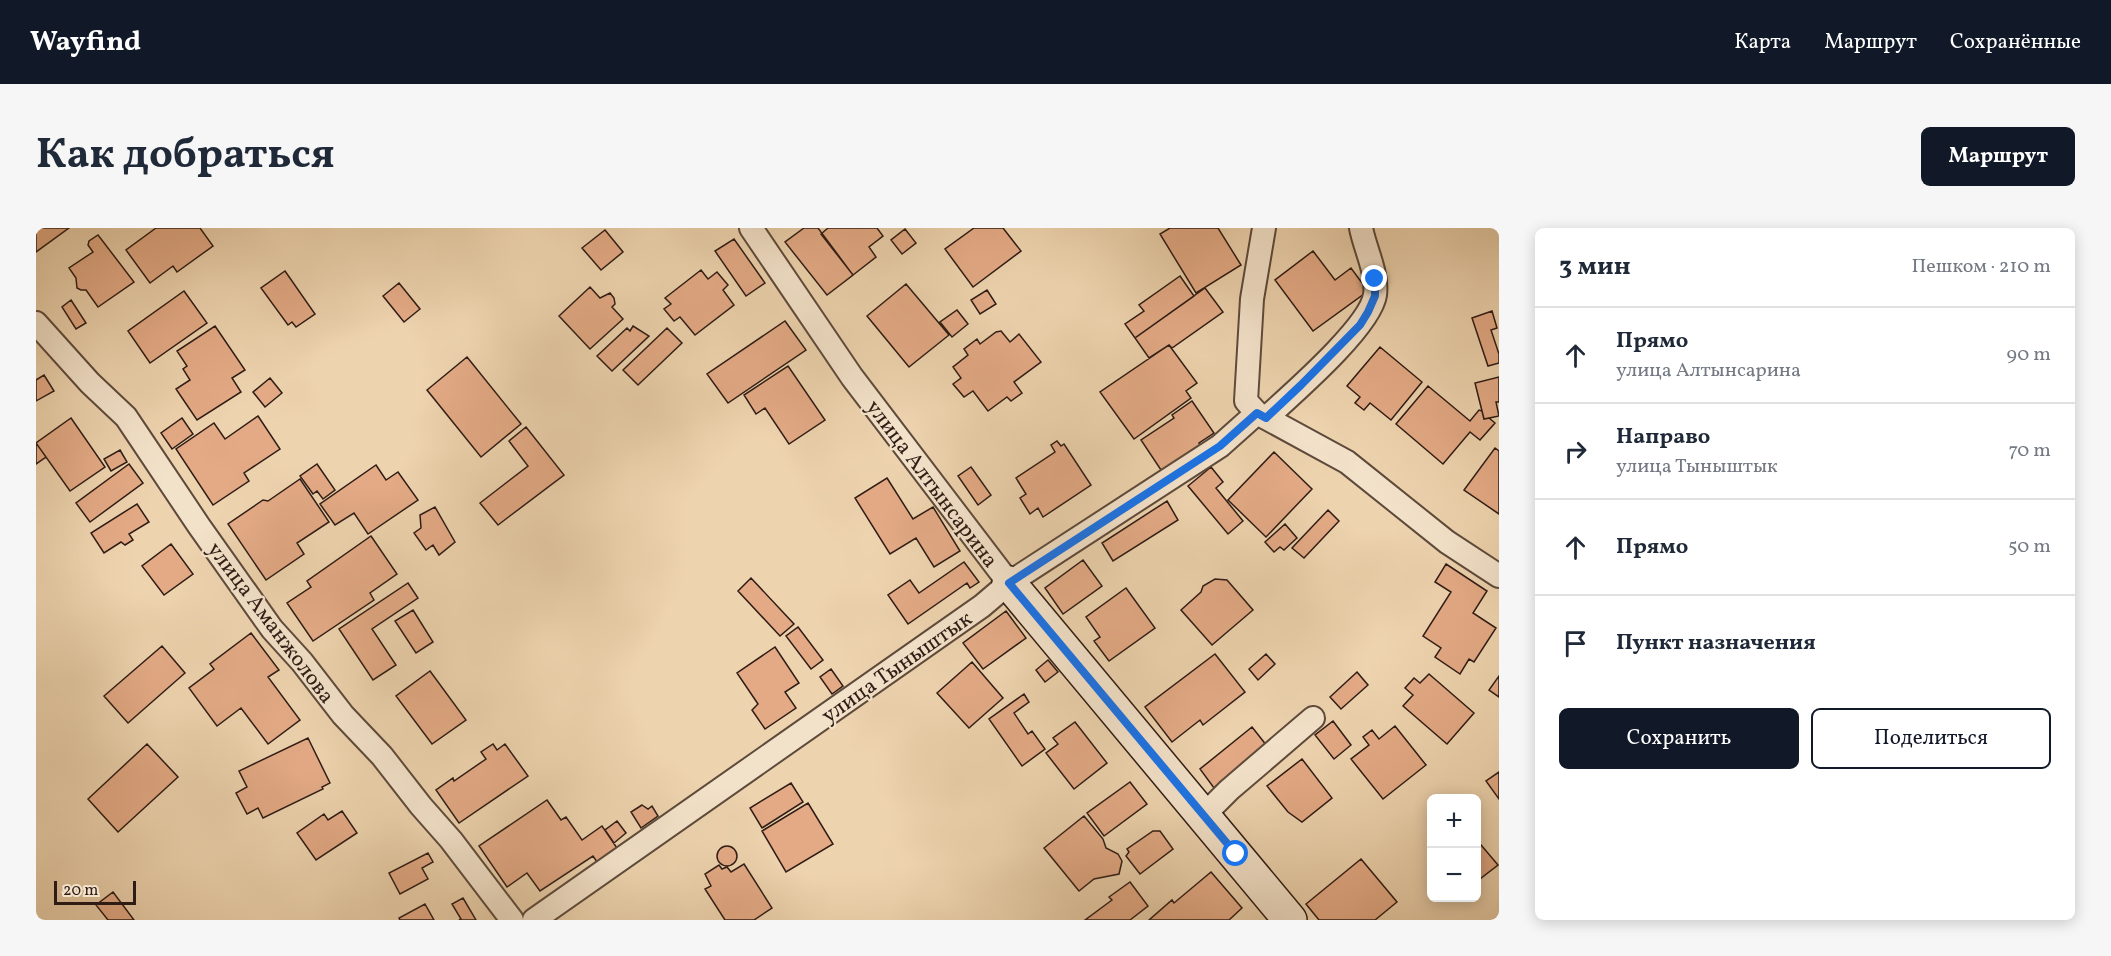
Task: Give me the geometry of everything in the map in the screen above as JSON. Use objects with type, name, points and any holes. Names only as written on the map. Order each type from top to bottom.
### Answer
[{"type":"street","name":"улица Алтынсарина","points":[[751,228],[852,377],[1009,583],[1290,920]]},
{"type":"street","points":[[1264,228],[1252,299],[1246,401],[1262,416],[1347,462],[1447,542],[1499,576]]},
{"type":"street","name":"улица Тыныштык","points":[[534,920],[982,606],[1009,583],[1220,446],[1262,416],[1342,345],[1368,312],[1375,296],[1375,279],[1360,228]]},
{"type":"street","name":"улица Аманжолова","points":[[36,323],[90,383],[126,417],[272,629],[302,662],[343,715],[382,756],[451,840],[512,920]]},
{"type":"street","points":[[1203,815],[1313,718]]},
{"type":"building","points":[[36,228],[69,228],[36,252]]},
{"type":"building","points":[[156,228],[200,228],[213,246],[177,272],[173,266],[150,283],[126,250]]},
{"type":"building","points":[[804,228],[818,228],[853,275],[827,295],[785,242]]},
{"type":"building","points":[[828,228],[877,228],[883,236],[869,247],[876,257],[853,275],[821,234]]},
{"type":"building","points":[[974,228],[1003,228],[1021,251],[973,287],[945,249]]},
{"type":"building","points":[[1170,228],[1218,228],[1241,265],[1196,293],[1160,234]]},
{"type":"building","points":[[905,229],[916,243],[902,254],[891,240]]},
{"type":"building","points":[[605,230],[623,252],[601,270],[582,248]]},
{"type":"building","points":[[98,235],[134,282],[98,307],[86,290],[77,288],[76,278],[69,268],[93,252],[88,245],[89,241]]},
{"type":"building","points":[[734,239],[765,283],[746,296],[715,251]]},
{"type":"building","points":[[1313,251],[1335,280],[1351,268],[1368,291],[1313,331],[1275,280]]},
{"type":"building","points":[[701,270],[708,279],[717,272],[728,285],[723,290],[734,305],[695,335],[680,317],[674,321],[664,309],[671,304],[665,298]]},
{"type":"building","points":[[285,271],[315,314],[296,327],[292,322],[288,325],[261,288]]},
{"type":"building","points":[[1180,276],[1194,296],[1135,338],[1125,324],[1144,311],[1139,305]]},
{"type":"building","points":[[399,283],[420,309],[404,322],[383,296]]},
{"type":"building","points":[[906,284],[949,335],[909,367],[867,316]]},
{"type":"building","points":[[590,287],[600,298],[610,293],[615,304],[612,307],[623,319],[590,349],[559,316]]},
{"type":"building","points":[[1205,288],[1223,312],[1172,348],[1169,345],[1149,358],[1135,338]]},
{"type":"building","points":[[987,290],[996,304],[980,314],[971,300]]},
{"type":"building","points":[[184,291],[207,323],[150,363],[128,331]]},
{"type":"building","points":[[71,300],[86,323],[76,329],[62,307]]},
{"type":"building","points":[[957,310],[968,324],[952,337],[940,322]]},
{"type":"building","points":[[1492,311],[1497,328],[1491,330],[1499,354],[1499,363],[1488,366],[1472,318]]},
{"type":"building","points":[[785,321],[806,350],[728,403],[707,374]]},
{"type":"building","points":[[215,326],[245,370],[232,378],[241,392],[197,420],[176,389],[190,380],[183,369],[187,366],[177,351]]},
{"type":"building","points":[[633,326],[649,336],[612,371],[597,356],[627,328],[630,331]]},
{"type":"building","points":[[667,328],[682,343],[638,385],[623,370]]},
{"type":"building","points":[[1001,331],[1010,342],[1019,334],[1041,362],[1014,382],[1022,393],[1011,401],[1007,397],[988,411],[973,391],[964,397],[953,384],[961,378],[953,367],[968,355],[964,349],[977,339],[980,344]]},
{"type":"building","points":[[1169,345],[1197,383],[1186,391],[1191,398],[1134,439],[1100,392]]},
{"type":"building","points":[[1380,347],[1422,382],[1391,420],[1370,403],[1364,410],[1355,403],[1360,397],[1347,386]]},
{"type":"building","points":[[467,357],[521,424],[481,457],[427,390]]},
{"type":"building","points":[[788,366],[825,420],[789,444],[765,408],[756,414],[744,395]]},
{"type":"building","points":[[44,375],[54,391],[36,401],[36,380]]},
{"type":"building","points":[[1499,377],[1499,402],[1496,402],[1499,416],[1484,419],[1475,383]]},
{"type":"building","points":[[270,378],[282,393],[265,407],[253,392]]},
{"type":"building","points":[[1428,386],[1470,421],[1479,410],[1482,411],[1484,419],[1489,418],[1495,423],[1480,440],[1470,432],[1443,464],[1396,424]]},
{"type":"building","points":[[1192,401],[1214,433],[1199,443],[1201,447],[1163,473],[1141,440],[1174,418],[1172,415]]},
{"type":"building","points":[[258,416],[280,449],[244,473],[249,481],[213,505],[176,449],[214,423],[225,439]]},
{"type":"building","points":[[71,418],[105,467],[70,491],[36,443]]},
{"type":"building","points":[[182,418],[193,434],[172,449],[161,433]]},
{"type":"building","points":[[526,427],[564,475],[498,525],[480,503],[528,466],[509,441]]},
{"type":"building","points":[[1057,441],[1061,446],[1064,444],[1091,485],[1043,517],[1038,508],[1030,514],[1020,498],[1026,494],[1016,478],[1055,452],[1051,445]]},
{"type":"building","points":[[36,443],[46,457],[36,464]]},
{"type":"building","points":[[1495,448],[1499,451],[1499,514],[1464,490]]},
{"type":"building","points":[[120,450],[127,462],[111,471],[104,459]]},
{"type":"building","points":[[1274,452],[1312,489],[1266,537],[1228,500]]},
{"type":"building","points":[[129,464],[143,483],[90,522],[76,503]]},
{"type":"building","points":[[317,464],[335,490],[323,499],[317,491],[313,494],[300,476]]},
{"type":"building","points":[[376,465],[386,480],[398,472],[418,500],[368,534],[354,513],[335,525],[320,504]]},
{"type":"building","points":[[971,467],[991,495],[978,505],[958,476]]},
{"type":"building","points":[[1211,467],[1223,482],[1216,488],[1243,521],[1228,534],[1188,486]]},
{"type":"building","points":[[887,478],[913,519],[933,507],[960,551],[934,567],[916,538],[890,554],[855,498]]},
{"type":"building","points":[[300,479],[329,522],[297,543],[304,554],[266,580],[228,524],[263,500],[268,501]]},
{"type":"building","points":[[1167,501],[1178,520],[1113,561],[1102,543]]},
{"type":"building","points":[[137,504],[149,522],[129,534],[133,540],[125,545],[121,542],[104,553],[91,533]]},
{"type":"building","points":[[435,507],[455,542],[439,555],[433,545],[426,550],[414,533],[421,528],[420,515]]},
{"type":"building","points":[[1328,510],[1339,521],[1304,558],[1292,548]]},
{"type":"building","points":[[1285,524],[1297,538],[1284,550],[1280,547],[1274,552],[1265,542]]},
{"type":"building","points":[[371,536],[397,574],[370,593],[374,600],[313,641],[287,603],[311,587],[307,581]]},
{"type":"building","points":[[171,544],[193,574],[164,595],[142,566]]},
{"type":"building","points":[[1083,560],[1102,586],[1063,614],[1045,588]]},
{"type":"building","points":[[964,562],[979,582],[970,588],[967,583],[908,624],[888,595],[910,580],[919,593]]},
{"type":"building","points":[[1446,564],[1487,591],[1473,613],[1496,628],[1474,662],[1469,659],[1460,674],[1435,657],[1441,648],[1423,636],[1451,592],[1435,582]]},
{"type":"building","points":[[751,578],[794,624],[780,636],[738,591]]},
{"type":"building","points":[[1215,579],[1227,580],[1253,610],[1212,645],[1181,610],[1201,592],[1203,586]]},
{"type":"building","points":[[408,583],[418,598],[372,629],[396,665],[373,680],[339,629]]},
{"type":"building","points":[[1126,588],[1155,628],[1109,661],[1094,641],[1100,637],[1086,617]]},
{"type":"building","points":[[413,610],[433,642],[416,653],[395,621]]},
{"type":"building","points":[[1006,611],[1026,638],[983,669],[963,643]]},
{"type":"building","points":[[798,627],[823,660],[811,669],[786,636]]},
{"type":"building","points":[[251,633],[279,670],[268,677],[300,720],[268,744],[241,708],[217,726],[189,688],[214,669],[210,664]]},
{"type":"building","points":[[162,646],[185,673],[128,723],[104,696]]},
{"type":"building","points":[[775,647],[799,683],[785,692],[796,708],[765,729],[752,710],[758,704],[737,673]]},
{"type":"building","points":[[1215,654],[1245,692],[1203,725],[1200,720],[1172,742],[1145,707]]},
{"type":"building","points":[[1266,654],[1275,664],[1258,680],[1249,669]]},
{"type":"building","points":[[1048,660],[1058,672],[1045,682],[1036,670]]},
{"type":"building","points":[[972,662],[1003,698],[969,728],[937,693]]},
{"type":"building","points":[[831,669],[843,686],[832,694],[820,677]]},
{"type":"building","points":[[430,671],[466,720],[432,744],[396,696]]},
{"type":"building","points":[[1357,672],[1368,685],[1341,709],[1330,697]]},
{"type":"building","points":[[1429,674],[1474,713],[1447,744],[1403,706],[1413,695],[1405,688],[1414,678],[1420,683]]},
{"type":"building","points":[[1499,676],[1499,697],[1489,690]]},
{"type":"building","points":[[1024,694],[1029,702],[1014,713],[1028,734],[1032,731],[1045,749],[1022,766],[989,719]]},
{"type":"building","points":[[1333,721],[1351,745],[1334,759],[1315,735]]},
{"type":"building","points":[[1075,722],[1107,763],[1074,789],[1046,753],[1058,744],[1053,738]]},
{"type":"building","points":[[1395,726],[1426,765],[1383,799],[1351,759],[1369,745],[1363,737],[1372,730],[1379,739]]},
{"type":"building","points":[[1252,727],[1267,746],[1214,788],[1200,769]]},
{"type":"building","points":[[308,738],[330,783],[322,787],[323,789],[263,818],[258,808],[247,814],[236,793],[247,787],[239,771]]},
{"type":"building","points":[[147,744],[178,777],[118,832],[88,799]]},
{"type":"building","points":[[493,744],[497,750],[505,744],[528,776],[459,823],[436,790],[453,778],[454,781],[486,759],[481,752]]},
{"type":"building","points":[[1302,759],[1332,798],[1302,822],[1288,812],[1267,786]]},
{"type":"building","points":[[1499,772],[1499,799],[1486,781]]},
{"type":"building","points":[[1130,782],[1147,804],[1104,836],[1087,813]]},
{"type":"building","points":[[791,783],[803,802],[762,828],[750,808]]},
{"type":"building","points":[[547,800],[561,820],[566,817],[582,840],[602,826],[617,848],[597,862],[593,856],[540,891],[527,873],[507,887],[479,846]]},
{"type":"building","points":[[808,803],[833,844],[786,872],[762,831]]},
{"type":"building","points":[[642,805],[648,809],[652,806],[658,816],[641,828],[631,812]]},
{"type":"building","points":[[342,811],[357,833],[316,860],[297,833],[324,814],[328,820]]},
{"type":"building","points":[[1084,816],[1103,839],[1106,848],[1118,854],[1122,861],[1119,874],[1094,879],[1079,891],[1044,848]]},
{"type":"building","points":[[617,821],[626,833],[614,843],[605,830]]},
{"type":"building","points":[[1153,831],[1160,831],[1173,849],[1140,874],[1126,856],[1129,852],[1127,849]]},
{"type":"building","points":[[1481,845],[1498,865],[1481,878]]},
{"type":"building","points":[[727,846],[734,849],[737,856],[734,863],[727,866],[720,863],[717,856],[720,849]]},
{"type":"building","points":[[428,853],[433,862],[422,868],[428,879],[400,894],[389,873]]},
{"type":"building","points":[[1361,859],[1397,902],[1375,920],[1319,920],[1306,904]]},
{"type":"building","points":[[744,864],[772,908],[754,920],[725,920],[705,889],[711,886],[705,874],[719,865],[722,869],[727,867],[731,872]]},
{"type":"building","points":[[1211,872],[1242,908],[1229,920],[1149,920],[1172,900],[1174,903]]},
{"type":"building","points":[[1130,882],[1148,906],[1130,920],[1085,920],[1112,900],[1109,897]]},
{"type":"building","points":[[113,892],[134,920],[108,920],[96,905]]},
{"type":"building","points":[[463,898],[476,920],[459,920],[461,919],[452,904]]},
{"type":"building","points":[[425,904],[434,920],[400,920],[399,918]]},
{"type":"route","points":[[1236,854],[1009,583],[1220,446],[1257,413],[1266,418],[1360,325],[1375,296],[1375,279]]}]
